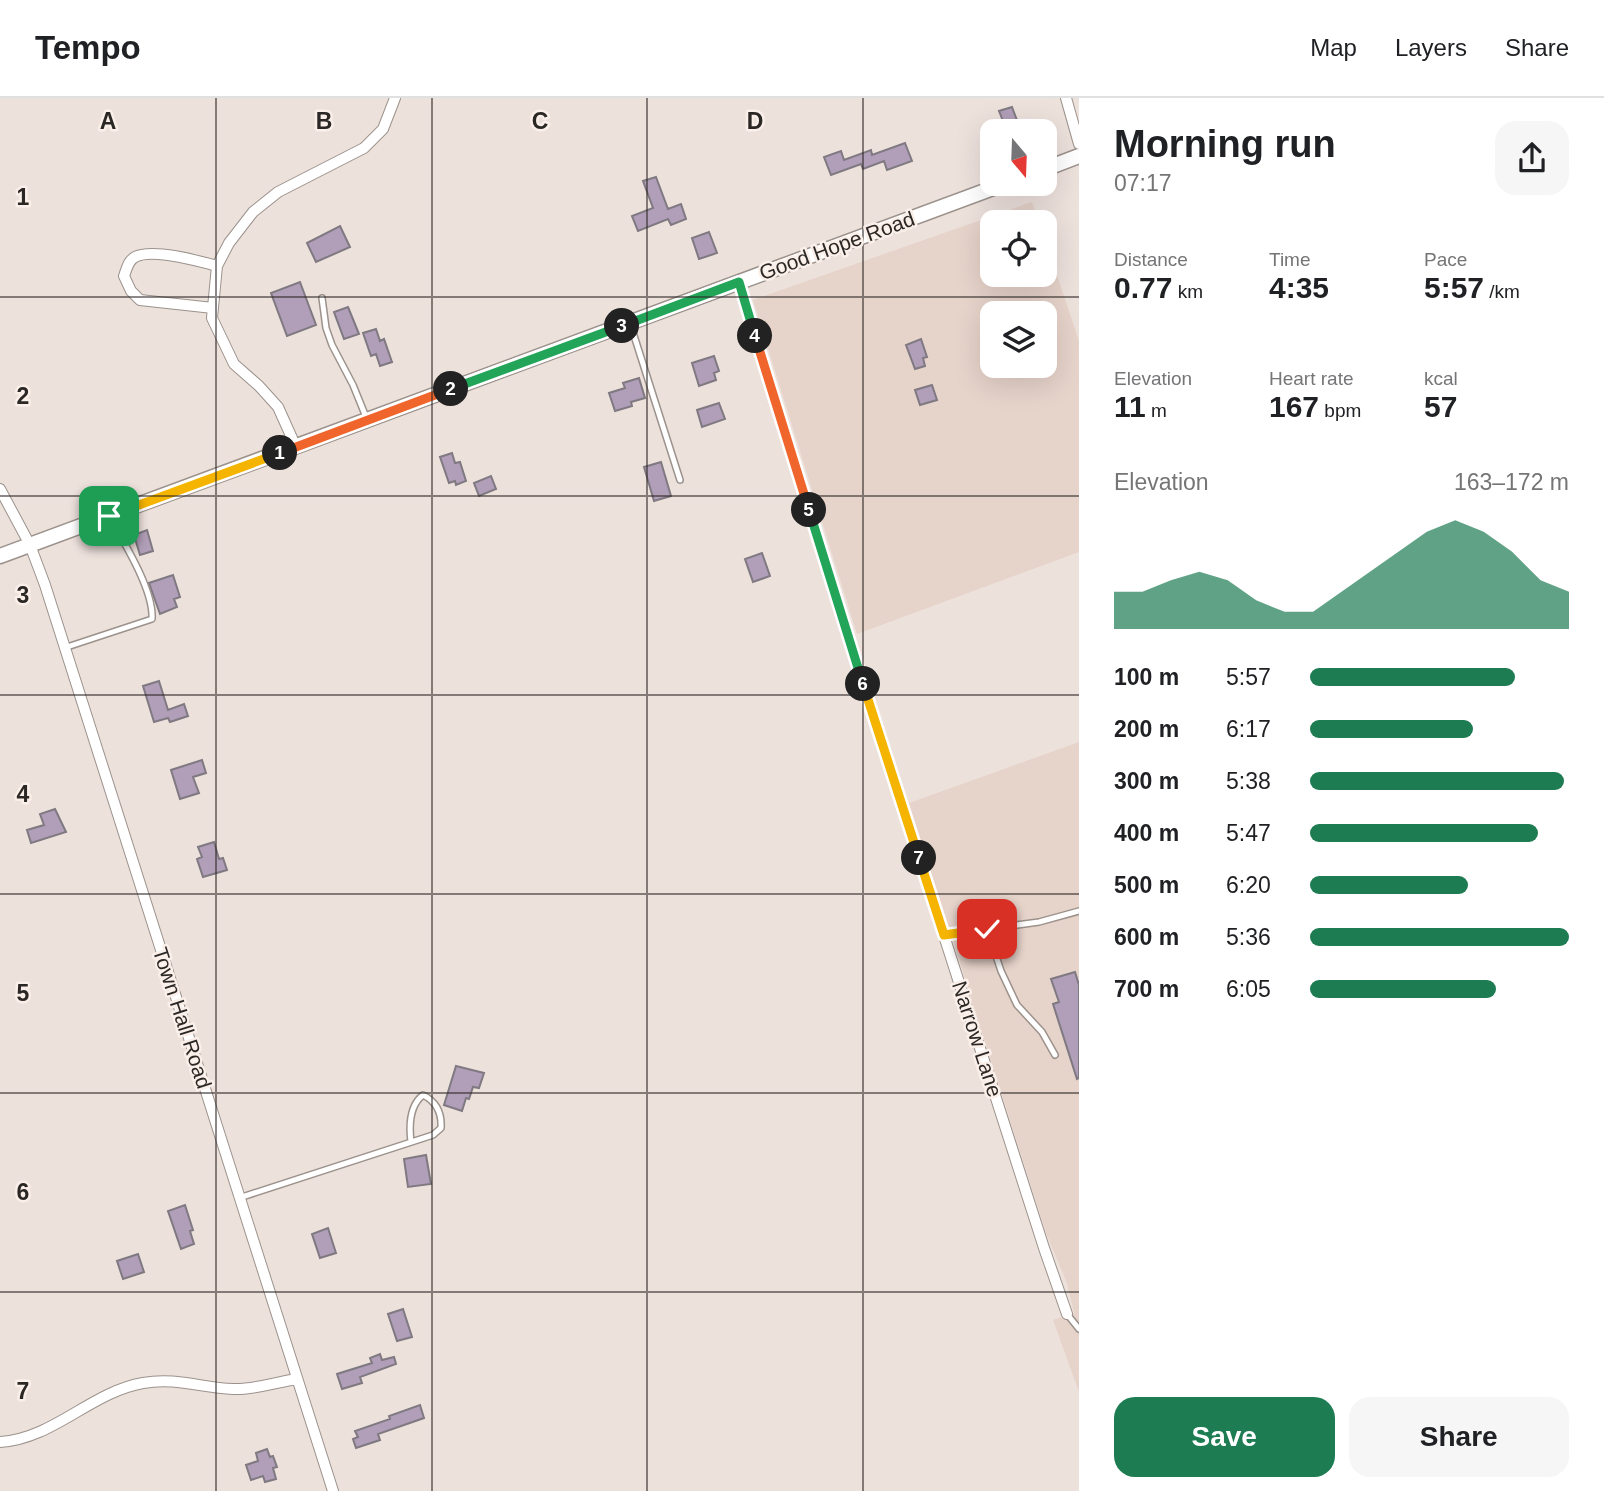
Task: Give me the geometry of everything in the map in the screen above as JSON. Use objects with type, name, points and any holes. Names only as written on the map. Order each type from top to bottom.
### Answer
[{"type":"main road","points":[[1057,164],[1079,156]]},
{"type":"main road","name":"Good Hope Road","points":[[0,556],[980,193]]},
{"type":"street","points":[[296,447],[278,407],[234,364],[212,318],[217,266],[229,243],[253,212],[278,192],[364,148],[383,129],[396,98]]},
{"type":"street","points":[[1066,98],[1079,144]]},
{"type":"street","points":[[213,308],[140,300],[131,291],[124,276],[129,262],[138,255],[176,256],[217,266]]},
{"type":"street","name":"Narrow Lane","points":[[739,282],[834,592],[1067,1314]]},
{"type":"street","name":"Town Hall Road","points":[[0,489],[30,545],[333,1491]]},
{"type":"street","points":[[0,1442],[10,1442],[54,1425],[115,1390],[144,1382],[178,1380],[234,1389],[297,1379]]},
{"type":"lane","points":[[322,298],[331,345],[353,385],[367,420]]},
{"type":"lane","points":[[630,323],[680,480]]},
{"type":"lane","points":[[64,648],[145,623],[152,618],[153,610],[136,566],[109,516]]},
{"type":"lane","points":[[944,935],[1039,922],[1079,911]]},
{"type":"lane","points":[[987,929],[1001,971],[1017,1005],[1042,1032],[1055,1055]]},
{"type":"lane","points":[[239,1198],[433,1135],[441,1128],[442,1117],[438,1107],[423,1095],[416,1100],[411,1116],[411,1142]]},
{"type":"lane","points":[[1067,1314],[1079,1329]]},
{"type":"shaded area","points":[[1032,202],[1035,210],[1009,210]]},
{"type":"shaded area","points":[[980,220],[980,287],[1057,287],[1057,275],[1079,341],[1079,552],[857,634],[753,300]]},
{"type":"shaded area","points":[[1079,742],[1079,1392],[1053,1320],[1074,1313],[1067,1283],[1046,1233],[909,803]]},
{"type":"building","points":[[1012,107],[1016,119],[1002,119],[999,111]]},
{"type":"building","points":[[905,143],[912,161],[887,170],[884,161],[863,169],[861,164],[831,175],[824,157],[841,151],[844,160],[871,150],[872,155]]},
{"type":"building","points":[[656,177],[668,209],[681,204],[686,219],[671,225],[668,219],[638,231],[632,216],[653,208],[643,181]]},
{"type":"building","points":[[340,226],[350,247],[316,262],[307,243]]},
{"type":"building","points":[[709,232],[717,253],[699,259],[692,238]]},
{"type":"building","points":[[300,282],[316,325],[287,336],[271,293]]},
{"type":"building","points":[[348,307],[359,334],[344,339],[334,312]]},
{"type":"building","points":[[376,329],[380,341],[384,339],[392,362],[380,366],[376,354],[371,356],[363,333]]},
{"type":"building","points":[[921,339],[927,357],[923,358],[925,366],[915,369],[906,345]]},
{"type":"building","points":[[714,356],[719,371],[714,373],[716,380],[699,386],[692,363]]},
{"type":"building","points":[[639,378],[645,398],[631,402],[632,406],[615,411],[609,393],[625,388],[623,383]]},
{"type":"building","points":[[932,385],[937,400],[920,405],[915,390]]},
{"type":"building","points":[[719,403],[725,419],[702,427],[697,410]]},
{"type":"building","points":[[452,453],[455,463],[460,462],[466,481],[456,485],[455,481],[449,483],[440,457]]},
{"type":"building","points":[[661,462],[671,496],[654,501],[644,467]]},
{"type":"building","points":[[491,476],[496,489],[479,496],[474,483]]},
{"type":"building","points":[[147,530],[153,551],[140,555],[134,535]]},
{"type":"building","points":[[762,553],[770,576],[753,582],[745,559]]},
{"type":"building","points":[[173,575],[180,597],[174,599],[177,607],[160,614],[149,583]]},
{"type":"building","points":[[159,681],[168,710],[184,704],[188,716],[170,722],[168,718],[154,722],[143,686]]},
{"type":"building","points":[[202,760],[206,773],[193,777],[199,793],[180,799],[171,770]]},
{"type":"building","points":[[55,809],[66,832],[31,843],[27,830],[44,825],[40,814]]},
{"type":"building","points":[[214,842],[219,859],[223,858],[227,870],[203,877],[197,859],[202,857],[198,847]]},
{"type":"building","points":[[1075,972],[1079,985],[1077,1079],[1053,1004],[1059,1002],[1051,979]]},
{"type":"building","points":[[456,1066],[484,1073],[479,1088],[473,1087],[462,1111],[444,1105]]},
{"type":"building","points":[[426,1155],[431,1184],[408,1187],[404,1159]]},
{"type":"building","points":[[185,1205],[193,1230],[190,1231],[194,1244],[181,1249],[168,1211]]},
{"type":"building","points":[[328,1228],[336,1253],[320,1258],[312,1234]]},
{"type":"building","points":[[138,1254],[144,1272],[123,1279],[117,1261]]},
{"type":"building","points":[[403,1309],[412,1337],[397,1341],[388,1314]]},
{"type":"building","points":[[380,1354],[382,1360],[394,1357],[396,1364],[360,1377],[362,1383],[342,1389],[337,1374],[372,1363],[370,1358]]},
{"type":"building","points":[[420,1405],[424,1418],[378,1434],[380,1440],[356,1448],[353,1439],[358,1437],[355,1431]]},
{"type":"building","points":[[267,1449],[277,1467],[273,1468],[276,1479],[265,1482],[263,1476],[251,1480],[246,1465],[258,1461],[256,1453]]},
{"type":"route","points":[[109,516],[739,282],[834,592],[944,935],[987,929]]}]
